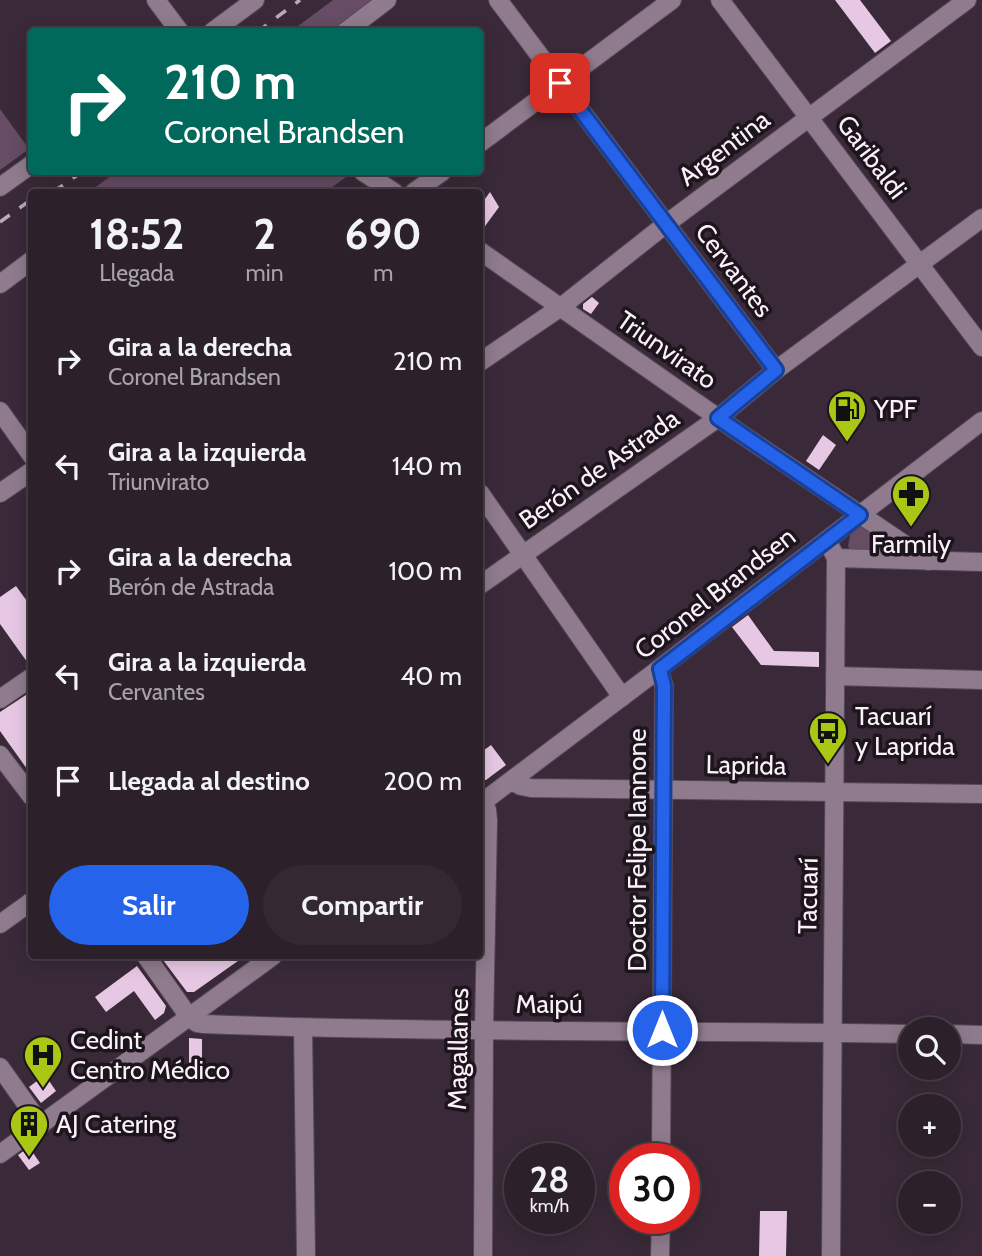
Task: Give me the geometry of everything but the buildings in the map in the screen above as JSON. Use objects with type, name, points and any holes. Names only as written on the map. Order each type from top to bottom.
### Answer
[{"type":"street","points":[[156,0],[177,28]]},
{"type":"street","points":[[217,28],[255,0]]},
{"type":"street","points":[[350,28],[387,0]]},
{"type":"street","name":"Cervantes","points":[[498,0],[776,370]]},
{"type":"street","points":[[483,141],[672,0]]},
{"type":"street","name":"Garibaldi","points":[[720,0],[982,346]]},
{"type":"street","name":"Argentina","points":[[483,360],[561,307],[666,224],[967,0]]},
{"type":"street","points":[[0,187],[28,167]]},
{"type":"street","points":[[368,175],[389,189]]},
{"type":"street","points":[[418,189],[438,175]]},
{"type":"street","name":"Berón de Astrada","points":[[483,583],[718,418],[776,370],[982,218]]},
{"type":"street","name":"Triunvirato","points":[[483,253],[718,418],[929,561]]},
{"type":"street","points":[[0,284],[28,263]]},
{"type":"street","points":[[0,411],[28,450]]},
{"type":"street","name":"Coronel Brandsen","points":[[483,800],[660,669],[982,421]]},
{"type":"street","points":[[0,494],[28,474]]},
{"type":"street","points":[[483,497],[622,697]]},
{"type":"street","name":"Tacuarí","points":[[827,540],[836,558],[831,1256]]},
{"type":"street","points":[[836,558],[982,562]]},
{"type":"street","name":"Doctor Felipe Iannone","points":[[660,669],[664,686],[661,1143]]},
{"type":"street","points":[[835,676],[982,680]]},
{"type":"street","points":[[0,699],[28,680]]},
{"type":"street","points":[[0,755],[28,792]]},
{"type":"street","name":"Laprida","points":[[511,781],[531,788],[982,794]]},
{"type":"street","name":"Magallanes","points":[[483,804],[488,820],[483,1256]]},
{"type":"street","points":[[0,924],[28,904]]},
{"type":"street","points":[[148,959],[189,1017]]},
{"type":"street","points":[[0,1154],[269,959]]},
{"type":"street","name":"Maipú","points":[[189,1017],[197,1023],[205,1024],[303,1028],[898,1034]]},
{"type":"street","points":[[303,1028],[306,1256]]},
{"type":"street","points":[[961,1034],[982,1035]]},
{"type":"street","points":[[0,1067],[41,1125]]},
{"type":"street","points":[[660,1256],[661,1234]]},
{"type":"shaded area","points":[[333,0],[381,0],[343,28],[295,28]]},
{"type":"shaded area","points":[[0,109],[28,150],[0,170]]},
{"type":"shaded area","points":[[112,175],[349,175],[329,189],[93,189]]},
{"type":"shaded area","points":[[860,526],[889,545],[889,553],[851,552],[848,546],[851,531]]},
{"type":"railway","points":[[262,28],[300,0]]},
{"type":"railway","points":[[57,189],[78,175]]},
{"type":"railway","points":[[0,222],[28,202]]},
{"type":"place","name":"YPF","points":[[847,443]]},
{"type":"place","name":"Farmily","points":[[911,528]]},
{"type":"place","name":"Tacuarí y Laprida","points":[[828,765]]},
{"type":"place","name":"Cedint Centro Médico","points":[[43,1089]]},
{"type":"place","name":"AJ Catering","points":[[29,1158]]},
{"type":"route","points":[[560,83],[776,370],[718,418],[860,515],[660,669],[664,686],[662,1030]]}]
